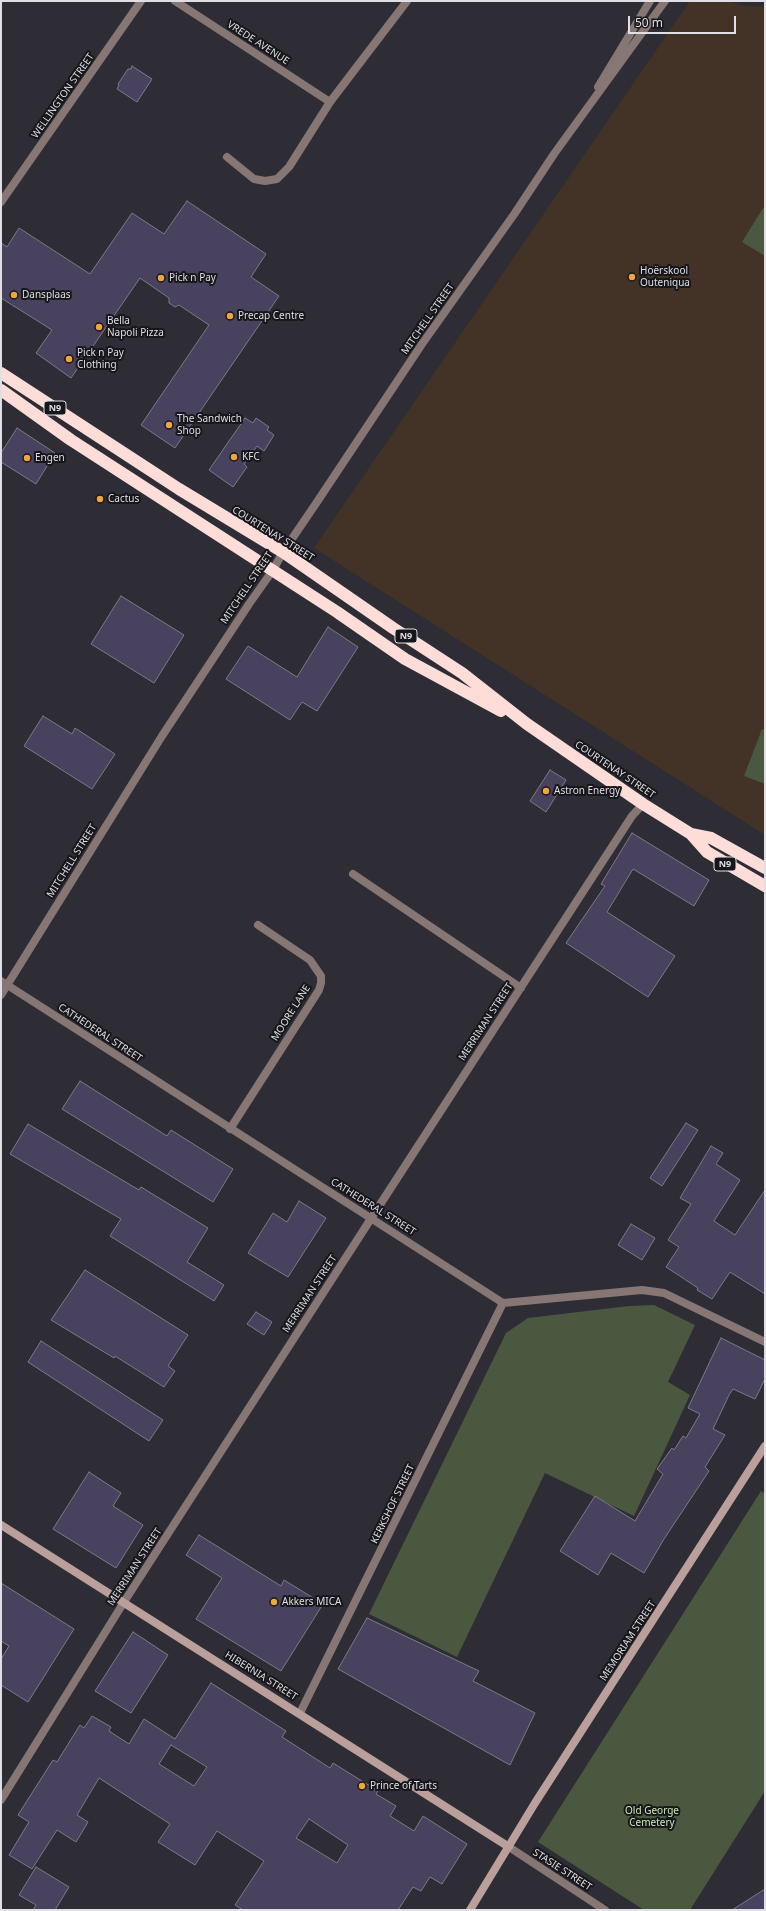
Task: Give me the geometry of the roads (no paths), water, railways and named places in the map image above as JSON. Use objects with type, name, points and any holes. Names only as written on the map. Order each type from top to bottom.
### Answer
[{"type":"highway","name":"COURTENAY STREET","points":[[1,373],[179,489],[283,552],[462,673],[527,724],[643,804],[691,834],[708,852],[765,886]]},
{"type":"highway","name":"COURTENAY STREET","points":[[1,390],[77,444],[273,570],[410,662],[527,724]]},
{"type":"highway","name":"COURTENAY STREET","points":[[691,834],[711,838],[765,868]]},
{"type":"street","name":"WELLINGTON STREET","points":[[1,202],[141,1]]},
{"type":"street","name":"VREDE AVENUE","points":[[175,1],[330,102]]},
{"type":"street","points":[[227,157],[254,179],[265,181],[277,179],[289,167],[330,102],[407,1]]},
{"type":"street","name":"MITCHELL STREET","points":[[578,122],[650,1]]},
{"type":"street","name":"MITCHELL STREET","points":[[1,995],[4,983],[162,736],[273,570],[283,552],[422,344],[515,213],[554,154],[665,1]]},
{"type":"street","name":"MERRIMAN STREET","points":[[1,1800],[124,1602],[372,1217],[632,816],[643,804]]},
{"type":"street","points":[[353,874],[521,988]]},
{"type":"street","name":"MOORE LANE","points":[[230,1129],[318,990],[320,983],[320,976],[310,960],[258,925]]},
{"type":"street","name":"CATHEDERAL STREET","points":[[4,983],[230,1129],[372,1217],[503,1302]]},
{"type":"street","points":[[503,1302],[642,1290],[671,1296],[765,1342]]},
{"type":"street","name":"KERKSHOF STREET","points":[[300,1713],[503,1302]]},
{"type":"street","name":"MEMORIAM STREET","points":[[470,1910],[765,1446]]},
{"type":"street","name":"HIBERNIA STREET","points":[[1,1525],[300,1713],[509,1847]]},
{"type":"street","name":"STASIE STREET","points":[[509,1847],[605,1910]]},
{"type":"place","name":"Hoërskool Outeniqua","points":[[632,277]]},
{"type":"place","name":"Pick n Pay","points":[[161,278]]},
{"type":"place","name":"Dansplaas","points":[[14,295]]},
{"type":"place","name":"Precap Centre","points":[[230,316]]},
{"type":"place","name":"Bella Napoli Pizza","points":[[99,327]]},
{"type":"place","name":"Pick n Pay Clothing","points":[[69,359]]},
{"type":"place","name":"The Sandwich Shop","points":[[169,425]]},
{"type":"place","name":"KFC","points":[[234,457]]},
{"type":"place","name":"Engen","points":[[27,458]]},
{"type":"place","name":"Cactus","points":[[100,499]]},
{"type":"place","name":"Astron Energy","points":[[546,791]]},
{"type":"place","name":"Akkers MICA","points":[[274,1602]]},
{"type":"place","name":"Prince of Tarts","points":[[362,1786]]},
{"type":"park label","name":"Old George Cemetery","points":[[652,1816]]}]
